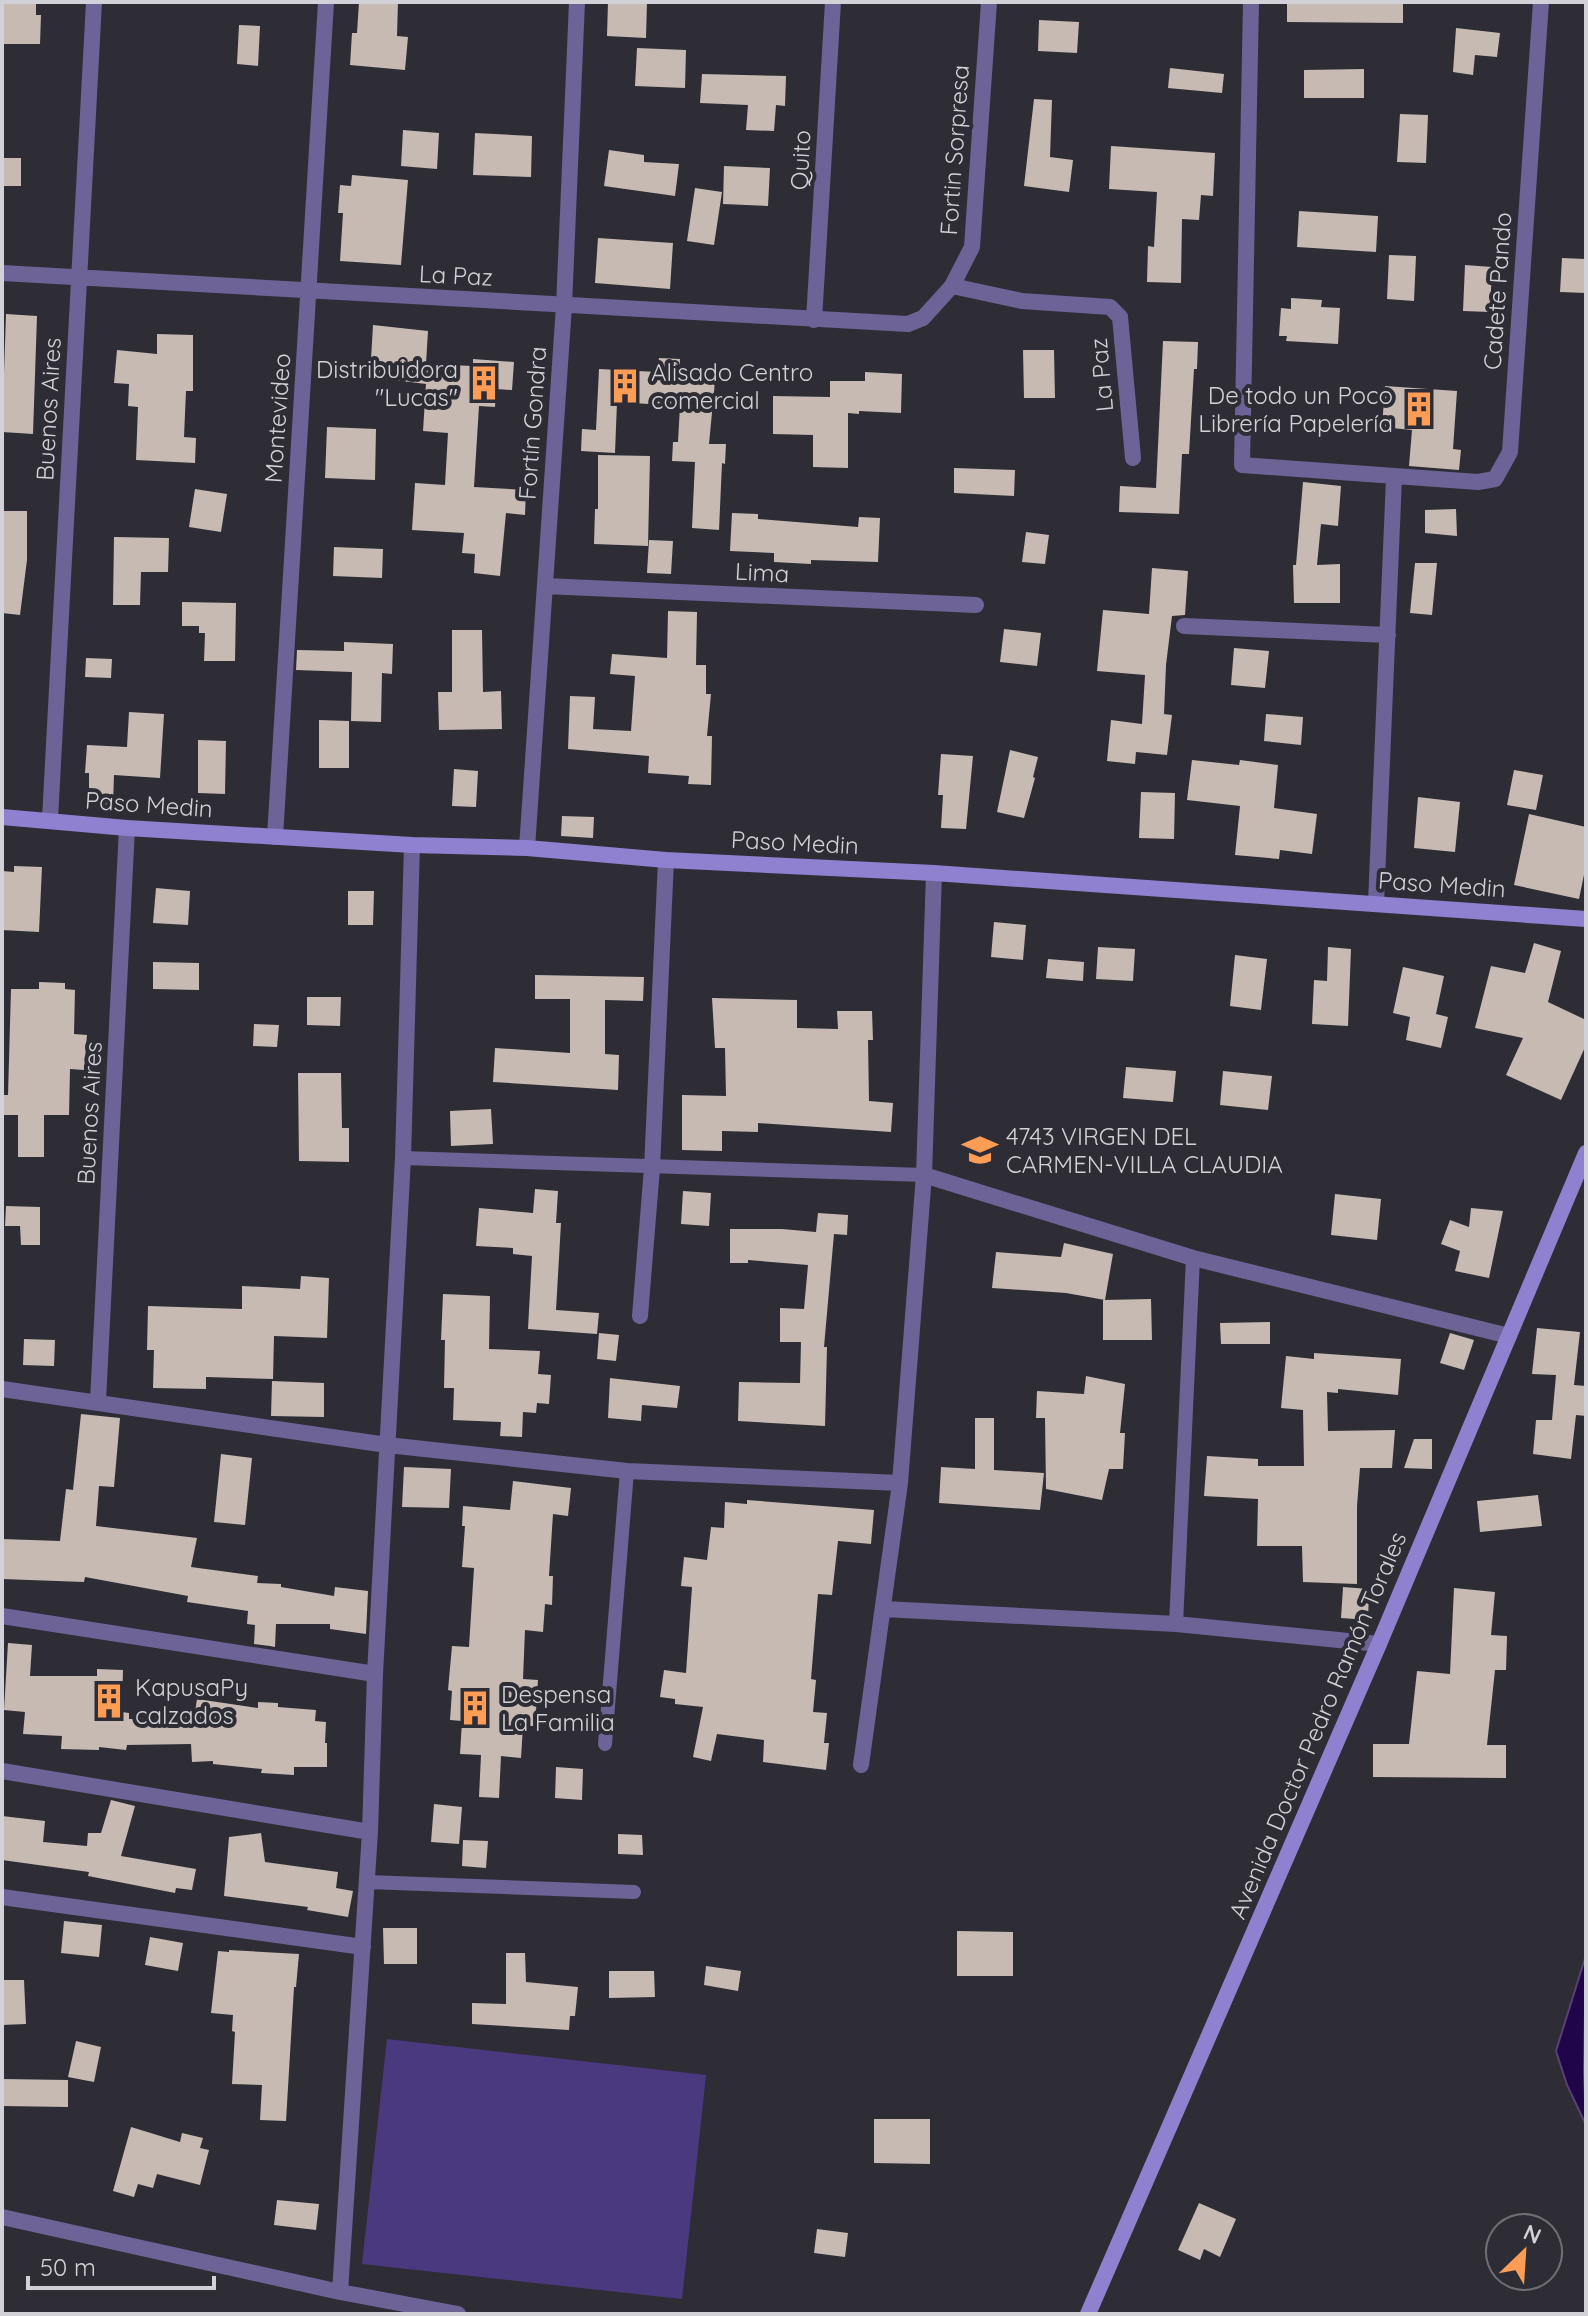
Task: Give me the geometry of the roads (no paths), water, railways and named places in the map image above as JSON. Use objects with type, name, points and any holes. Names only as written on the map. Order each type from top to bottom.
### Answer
[{"type":"street","name":"Buenos Aires","points":[[50,819],[94,2]]},
{"type":"street","name":"Montevideo","points":[[275,837],[326,2]]},
{"type":"street","name":"Fortín Gondra","points":[[527,848],[564,306],[577,2]]},
{"type":"street","name":"Quito","points":[[814,320],[833,2]]},
{"type":"street","name":"Fortin Sorpresa","points":[[908,324],[923,318],[952,286],[972,247],[989,2]]},
{"type":"street","name":"Cadete Pando","points":[[1251,2],[1242,465],[1478,482],[1492,481],[1510,452],[1541,2]]},
{"type":"street","name":"La Paz","points":[[2,273],[908,324]]},
{"type":"street","name":"La Paz","points":[[952,286],[1022,301],[1110,307],[1116,311],[1120,317],[1133,458]]},
{"type":"street","points":[[1376,903],[1394,478]]},
{"type":"street","name":"Lima","points":[[545,586],[976,605]]},
{"type":"street","points":[[1184,626],[1388,635]]},
{"type":"street","name":"Paso Medin","points":[[2,817],[275,837],[527,848],[666,860],[934,873],[1586,919]]},
{"type":"street","name":"Buenos Aires","points":[[98,1401],[127,828]]},
{"type":"street","points":[[340,2292],[370,1832],[375,1674],[403,1158],[412,845]]},
{"type":"street","points":[[640,1316],[652,1168],[666,860]]},
{"type":"street","points":[[861,1765],[900,1483],[924,1175],[934,873]]},
{"type":"street","name":"Avenida Doctor Pedro Ramón Torales","points":[[1088,2314],[1379,1644],[1586,1153]]},
{"type":"street","points":[[924,1175],[1193,1258],[1509,1336]]},
{"type":"street","points":[[2,1389],[387,1445],[627,1471],[900,1483]]},
{"type":"street","points":[[884,1609],[1176,1624],[1379,1644]]},
{"type":"street","points":[[2,1616],[375,1674]]},
{"type":"street","points":[[2,1771],[370,1832]]},
{"type":"street","points":[[2,1897],[363,1947]]},
{"type":"street","points":[[2,2217],[340,2292],[458,2314]]},
{"type":"lane","points":[[403,1158],[924,1175]]},
{"type":"lane","points":[[1176,1624],[1193,1258]]},
{"type":"lane","points":[[605,1744],[627,1471]]},
{"type":"lane","points":[[367,1882],[634,1892]]},
{"type":"place","name":"Distribuidora \"Lucas\"","points":[[484,383]]},
{"type":"place","name":"Alisado Centro comercial","points":[[625,386]]},
{"type":"place","name":"De todo un Poco Librería Papelería","points":[[1419,409]]},
{"type":"place","name":"4743 VIRGEN DEL CARMEN-VILLA CLAUDIA","points":[[980,1150]]},
{"type":"place","name":"KapusaPy calzados","points":[[109,1701]]},
{"type":"place","name":"Despensa La Familia","points":[[475,1708]]}]
